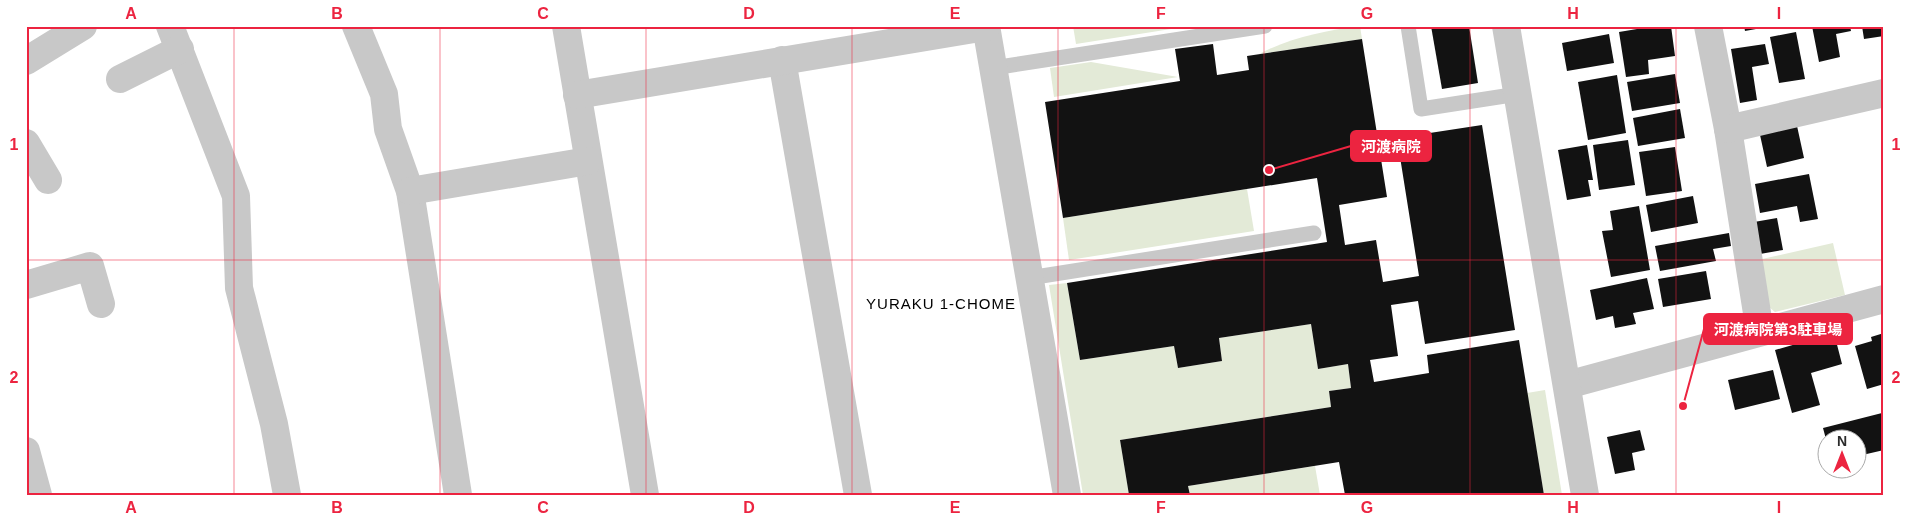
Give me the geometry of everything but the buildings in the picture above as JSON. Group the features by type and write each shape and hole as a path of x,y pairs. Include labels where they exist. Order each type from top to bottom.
{"street":[{"path":"26,61 83,26"},
{"path":"356,26 384,94 388,129 410,191 458,495"},
{"path":"566,26 645,495"},
{"path":"1506,26 1585,495"},
{"path":"1708,26 1728,129 1760,332"},
{"path":"577,95 986,27 1066,495"},
{"path":"120,78 175,38 236,196 240,288 274,424 287,495"},
{"path":"782,60 858,495"},
{"path":"1728,129 1884,93"},
{"path":"26,143 48,180"},
{"path":"410,191 588,161"},
{"path":"26,285 90,266 101,304"},
{"path":"1567,385 1884,300"},
{"path":"26,451 38,495"}],"lane":[{"path":"993,68 1265,26"},
{"path":"1408,26 1421,109 1518,94"},
{"path":"1029,278 1314,233"}],"green space":[{"path":"1073,26 1190,26 1076,44"},
{"path":"1360,26 1362,39 1259,54 1284,43 1308,36"},
{"path":"1091,62 1178,77 1054,97 1050,68"},
{"path":"1247,189 1254,231 1069,260 1063,218"},
{"path":"1833,243 1845,295 1775,312 1769,307 1762,259"},
{"path":"1067,283 1080,360 1174,346 1178,368 1222,361 1219,338 1311,324 1318,369 1348,364 1351,388 1329,391 1331,407 1120,440 1129,495 1083,495 1049,285"},
{"path":"1545,390 1562,495 1544,495 1527,393"},
{"path":"1315,466 1320,495 1190,495 1188,486"}],"place":[{"name":"河渡病院","path":"1269,170"},
{"name":"河渡病院第3駐車場","path":"1683,406"}],"district":[{"name":"YURAKU 1-CHOME","path":"941,304"}]}
